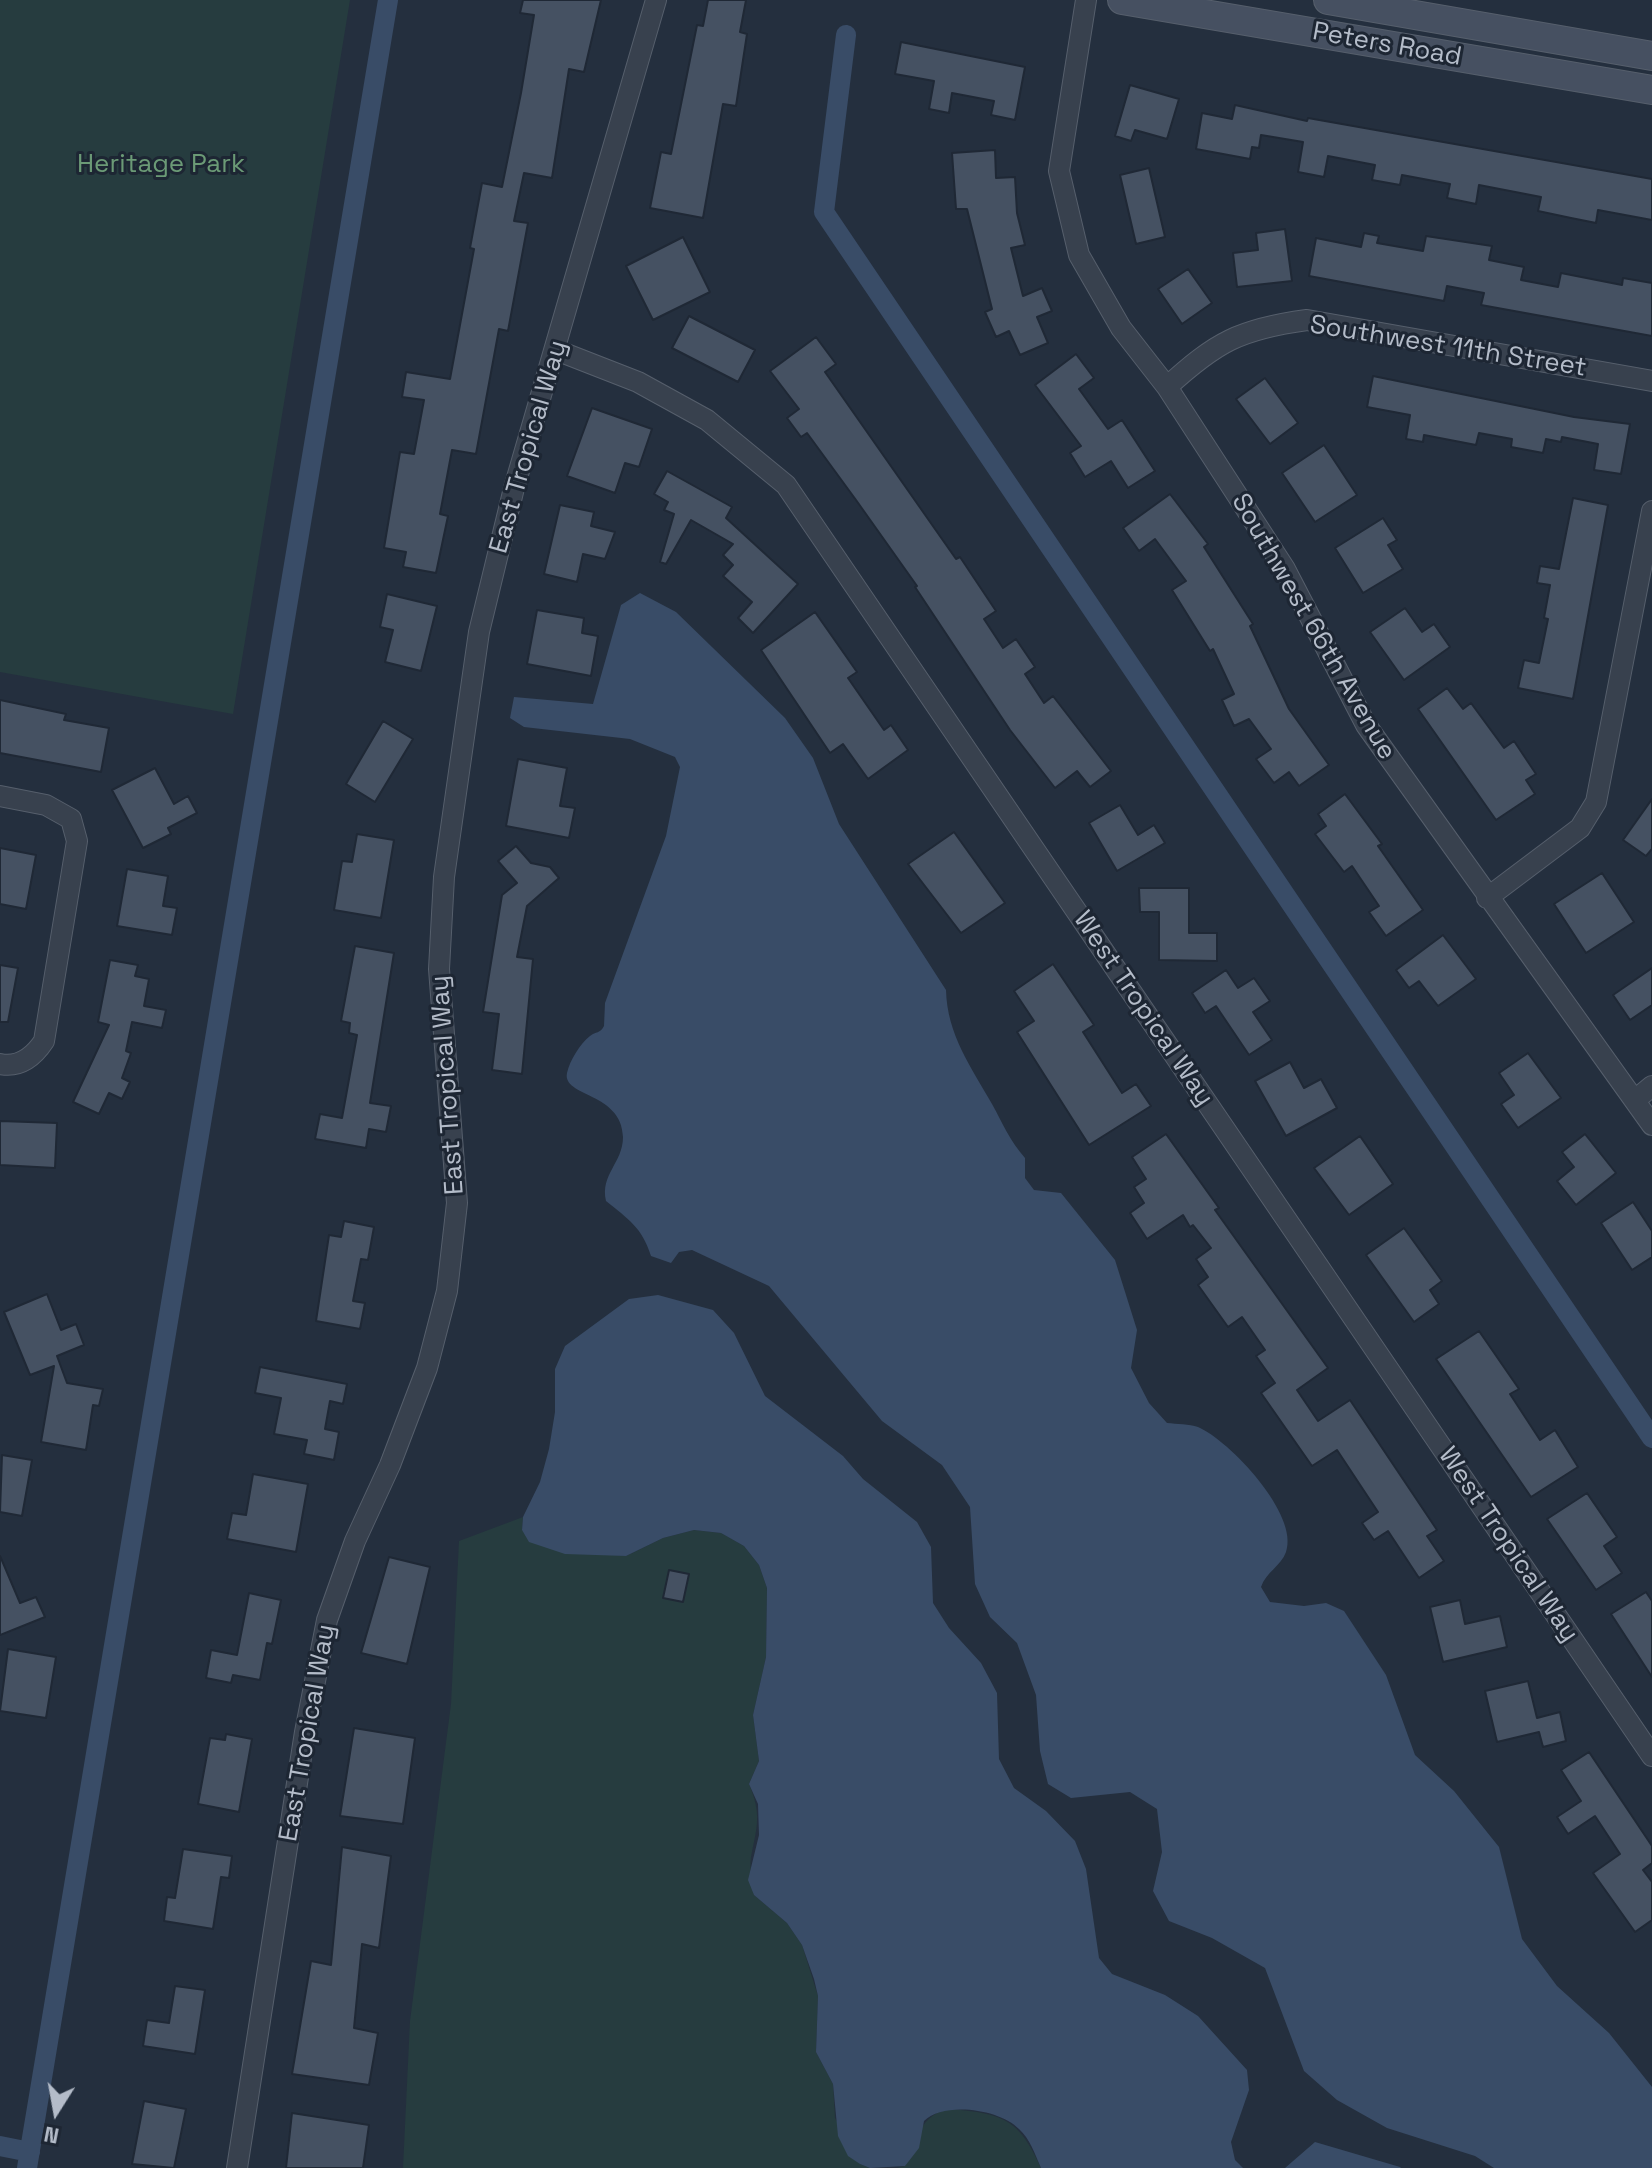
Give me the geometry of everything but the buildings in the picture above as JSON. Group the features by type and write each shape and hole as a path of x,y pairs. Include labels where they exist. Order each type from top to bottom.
{"main road":[{"name":"Peters Road","path":"1122,0 1650,80"},
{"name":"Peters Road","path":"1328,0 1652,56"}],"street":[{"name":"East Tropical Way","path":"237,2168 305,1732 327,1620 355,1541 390,1465 427,1368 447,1291 457,1203 439,969 444,877 479,632 514,488 656,0"},
{"name":"Southwest 66th Avenue","path":"1086,0 1059,171 1079,255 1121,328 1167,387 1285,569 1366,725 1652,1125"},
{"name":"Southwest 11th Street","path":"1167,387 1205,352 1261,326 1307,320 1652,381"},
{"name":"West Tropical Way","path":"556,350 638,382 707,420 786,485 1652,1756"},
{"path":"1487,898 1580,828 1596,802 1652,511"},
{"path":"0,796 46,805 71,819 77,841 44,1041 33,1057 8,1065 0,1064"},
{"path":"1635,1100 1652,1086"}],"green space":[{"name":"Heritage Park","path":"0,0 350,0 233,714 0,672"},
{"path":"523,1517 522,1530 596,1553 626,1556 663,1538 694,1530 721,1533 744,1546 759,1565 767,1588 766,1657 753,1715 759,1761 749,1784 757,1813 751,1862 754,1895 787,1923 802,1945 818,1996 816,2052 833,2084 835,2118 860,2164 870,2168 403,2168 410,2021 451,1704 459,1541"},
{"path":"951,2109 984,2113 1008,2122 1025,2139 1041,2168 897,2168 905,2166 926,2122 932,2116"}],"water":[{"path":"640,593 676,612 785,718 813,758 839,824 946,990 955,1036 1007,1132 1025,1158 1025,1178 1034,1190 1061,1193 1115,1260 1137,1330 1131,1368 1149,1403 1167,1423 1198,1427 1227,1447 1259,1480 1283,1519 1288,1537 1286,1552 1261,1587 1270,1602 1304,1606 1326,1603 1344,1611 1386,1675 1415,1755 1454,1791 1499,1847 1522,1939 1557,1986 1609,2033 1652,2087 1652,2168 1494,2168 1475,2156 1387,2128 1337,2100 1304,2071 1265,1968 1212,1938 1169,1921 1153,1891 1162,1852 1157,1809 1130,1792 1071,1798 1048,1784 1040,1751 1036,1695 1017,1643 990,1617 975,1584 970,1507 942,1465 882,1421 769,1286 692,1250 679,1252 671,1263 651,1256 639,1231 606,1201 606,1183 622,1146 620,1122 604,1103 574,1087 568,1081 567,1073 583,1043 604,1026 605,1003 666,836 680,767 675,757 630,739 524,727 510,718 514,697 593,704 621,605"},
{"path":"658,1295 713,1310 734,1333 765,1396 843,1456 863,1479 917,1522 931,1547 933,1603 949,1628 981,1663 997,1693 999,1759 1014,1788 1046,1811 1075,1841 1086,1869 1099,1958 1112,1974 1165,1995 1198,2016 1247,2070 1249,2090 1231,2142 1235,2160 1243,2168 1041,2168 1026,2137 1010,2122 986,2112 958,2109 933,2115 924,2121 919,2148 905,2166 870,2168 848,2156 838,2136 833,2084 816,2052 818,1996 802,1945 787,1923 754,1895 748,1880 759,1835 758,1804 749,1784 759,1761 753,1715 766,1657 767,1588 759,1565 744,1546 721,1533 694,1530 663,1538 626,1556 565,1554 529,1542 522,1530 523,1517 540,1482 549,1449 555,1412 555,1369 565,1346 629,1299"},
{"path":"1315,2142 1400,2167 1401,2168 1285,2168"}],"waterway":[{"path":"27,2168 388,0"},
{"path":"846,35 824,212 1652,1438"},
{"path":"0,2146 30,2152"}]}
